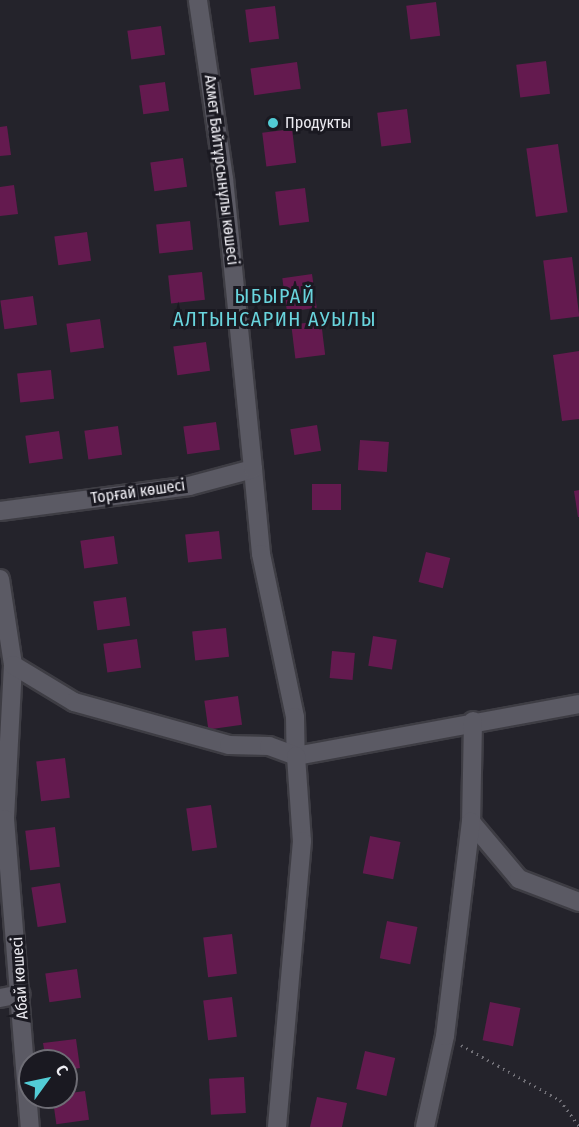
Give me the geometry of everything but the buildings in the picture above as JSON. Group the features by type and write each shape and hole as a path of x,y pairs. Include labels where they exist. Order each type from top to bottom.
{"street":[{"name":"Ахмет Байтұрсынұлы көшесі","path":"198,0 224,179 253,469"},
{"name":"Торғай көшесі","path":"0,511 189,486 253,469"},
{"path":"253,469 261,554 295,717 302,841 277,1127"},
{"name":"Абай көшесі","path":"0,579 13,665 3,820 21,994 30,1127"},
{"path":"13,665 74,702 229,746 269,746 296,756 473,721 579,704"},
{"path":"425,1127 445,1036 471,822 473,721"},
{"path":"471,822 519,879 579,902"},
{"path":"0,998 21,994"}],"path":[{"path":"445,1036 560,1100 579,1126"}],"place":[{"name":"Продукты","path":"273,123"}],"district":[{"name":"ЫБЫРАЙ АЛТЫНСАРИН АУЫЛЫ","path":"275,308"}]}
